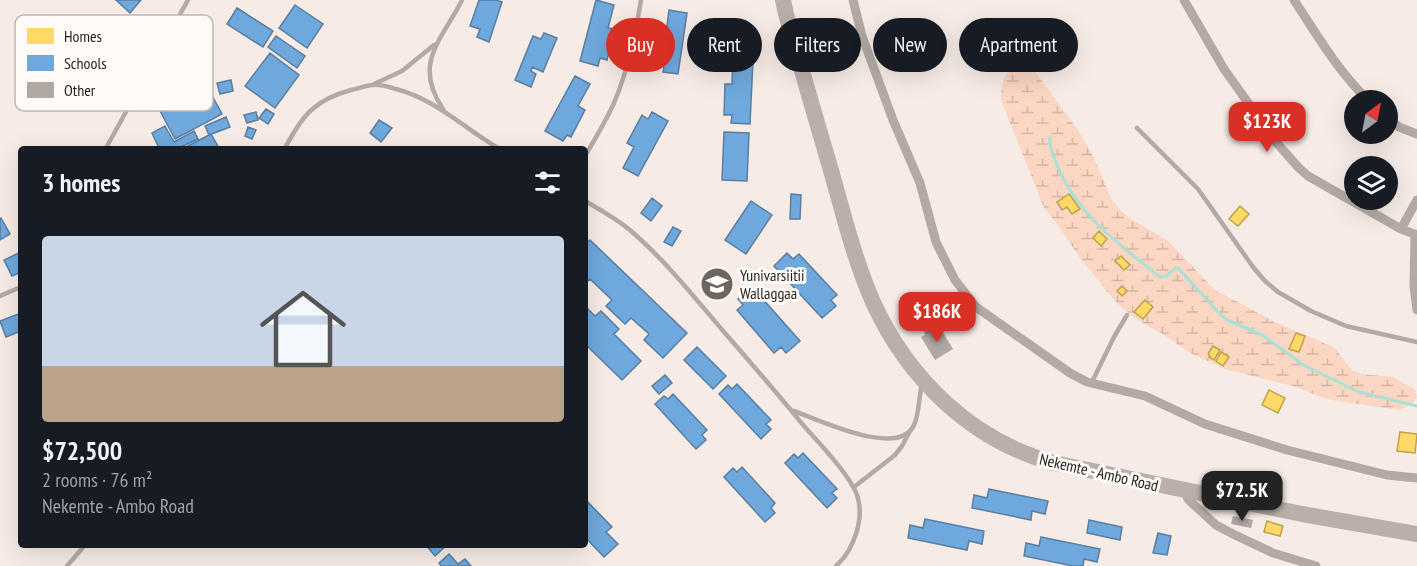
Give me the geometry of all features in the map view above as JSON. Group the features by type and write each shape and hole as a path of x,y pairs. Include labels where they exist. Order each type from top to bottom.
{"highway":[{"name":"Nekemte - Ambo Road","path":"783,0 845,221 873,301 908,361 940,398 973,426 1023,453 1071,467 1332,520 1417,534"}],"street":[{"path":"853,0 866,47 893,120 920,183 933,233 949,270 976,307 1070,373 1091,384 1145,396 1205,424 1287,450 1387,475 1417,478"},
{"path":"1184,0 1224,69 1285,154 1308,176 1401,230 1416,235 1414,278 1417,310"},
{"path":"1294,0 1334,62 1358,90"},
{"path":"1398,126 1417,134"},
{"path":"1401,230 1417,200"},
{"path":"1185,491 1188,499 1223,529 1261,548 1316,566"}],"lane":[{"path":"180,15 188,0"},
{"path":"443,110 433,94 430,79 432,56 436,43 462,0"},
{"path":"588,151 606,119 620,86 631,51 641,0"},
{"path":"286,146 298,124 315,107 337,94 386,80 402,71 436,43"},
{"path":"374,84 408,93 443,110 495,146"},
{"path":"107,146 126,111"},
{"path":"1137,128 1198,189 1253,267 1272,287 1311,311 1346,326 1417,342"},
{"path":"588,203 631,232 671,271 854,487 859,503 859,524 845,556 836,566"},
{"path":"0,296 18,289"},
{"path":"1091,384 1127,315"},
{"path":"854,487 895,455 902,446 914,425 924,380"},
{"path":"791,410 865,436 893,438 903,436 910,431"},
{"path":"67,566 83,548"}],"green space":[{"path":"1008,72 1036,73 1078,130 1093,156 1112,200 1120,210 1168,241 1215,290 1273,321 1335,348 1352,370 1361,374 1393,377 1415,390 1417,397 1412,404 1399,410 1337,401 1293,386 1225,369 1188,352 1122,308 1080,258 1044,208 1001,100 1004,79"}],"building: Homes":[{"path":"1069,194 1080,209 1072,214 1067,207 1062,210 1057,202"},
{"path":"1240,206 1249,214 1238,226 1229,219"},
{"path":"1099,231 1107,239 1101,246 1093,238"},
{"path":"1121,256 1130,265 1124,270 1115,261"},
{"path":"1122,286 1127,291 1122,296 1117,291"},
{"path":"1145,300 1153,307 1143,319 1134,312"},
{"path":"1296,333 1305,336 1299,352 1289,349"},
{"path":"1213,346 1220,350 1214,360 1208,354"},
{"path":"1221,352 1229,357 1223,366 1216,361"},
{"path":"1269,390 1285,398 1278,413 1262,405"},
{"path":"1400,432 1417,434 1415,453 1397,451"},
{"path":"1267,521 1283,526 1280,536 1264,532"}],"building: Schools":[{"path":"116,0 141,0 130,13"},
{"path":"479,0 502,2 489,42 477,37 480,29 470,26"},
{"path":"596,0 614,5 611,18 606,18 606,60 600,58 598,66 580,61"},
{"path":"295,5 323,24 307,48 279,28"},
{"path":"237,8 273,31 263,47 227,24"},
{"path":"669,10 687,13 678,74 663,72 675,72 675,18 668,18"},
{"path":"544,33 557,38 543,72 532,67 531,71 536,74 531,87 515,80 533,36 541,39"},
{"path":"276,36 305,56 297,68 268,47"},
{"path":"270,53 299,75 275,108 245,86"},
{"path":"732,72 752,72 750,124 731,123 732,115 724,115 725,84 732,84"},
{"path":"575,76 590,84 578,106 585,110 571,137 567,135 563,141 545,131"},
{"path":"231,80 233,91 220,94 217,83"},
{"path":"213,97 222,114 175,139 160,111 213,111"},
{"path":"266,109 274,114 268,124 259,118"},
{"path":"256,112 258,120 247,123 244,115"},
{"path":"652,112 668,121 638,176 623,168 634,147 627,143 642,115 648,119"},
{"path":"226,117 230,127 209,135 205,126"},
{"path":"379,120 392,128 381,142 370,133"},
{"path":"165,126 174,142 194,131 198,139 183,146 158,146 152,133"},
{"path":"248,127 256,130 252,139 245,136"},
{"path":"724,132 749,133 747,181 722,180"},
{"path":"211,134 218,146 188,146"},
{"path":"791,194 801,195 800,219 790,219"},
{"path":"652,198 662,206 651,221 641,213"},
{"path":"751,201 772,215 746,254 725,240"},
{"path":"0,219 10,234 0,240"},
{"path":"673,227 681,231 672,246 664,242"},
{"path":"590,240 687,333 663,358 644,340 649,334 631,318 625,324 606,306 612,300 590,279 588,281 588,242"},
{"path":"18,253 18,273 12,276 4,260"},
{"path":"787,253 793,259 799,254 837,295 831,300 836,306 822,318 774,266"},
{"path":"752,287 800,341 786,353 781,347 774,353 737,310 743,305 738,299"},
{"path":"588,309 595,316 601,311 619,329 614,334 641,361 622,380 588,347"},
{"path":"18,314 18,332 6,337 0,321"},
{"path":"697,347 726,376 713,389 684,360"},
{"path":"665,375 672,383 659,394 652,386"},
{"path":"737,384 771,420 766,424 771,429 761,439 719,394 728,385 732,389"},
{"path":"673,394 707,430 702,435 706,440 696,449 655,404 664,396 668,399"},
{"path":"803,453 837,489 832,493 837,498 827,508 785,463 794,454 798,458"},
{"path":"742,467 775,503 771,508 775,513 765,522 724,477 733,468 737,472"},
{"path":"989,489 1048,501 1045,514 1032,511 1031,520 972,508 974,495 987,498"},
{"path":"588,502 612,527 606,532 618,544 604,557 588,540"},
{"path":"925,519 984,531 982,544 969,541 967,550 908,538 910,525 923,528"},
{"path":"1089,520 1122,527 1120,540 1087,533"},
{"path":"1158,533 1171,536 1167,555 1153,553"},
{"path":"1041,537 1100,549 1097,562 1084,559 1083,566 1073,566 1024,556 1026,543 1039,546"},
{"path":"428,548 444,548 435,556"},
{"path":"449,554 458,564 465,559 471,566 441,566 439,563"}],"building: Other":[{"path":"939,326 953,349 935,360 921,337 930,328 931,330"},
{"path":"1233,516 1253,520 1251,528 1231,524"}],"waterway":[{"path":"1050,138 1057,165 1076,199 1101,228 1160,277 1167,276 1175,268 1179,269 1227,320 1262,335 1305,366 1359,392 1417,406"}],"place":[{"name":"Yunivarsiitii Wallaggaa","path":"717,284"}]}
